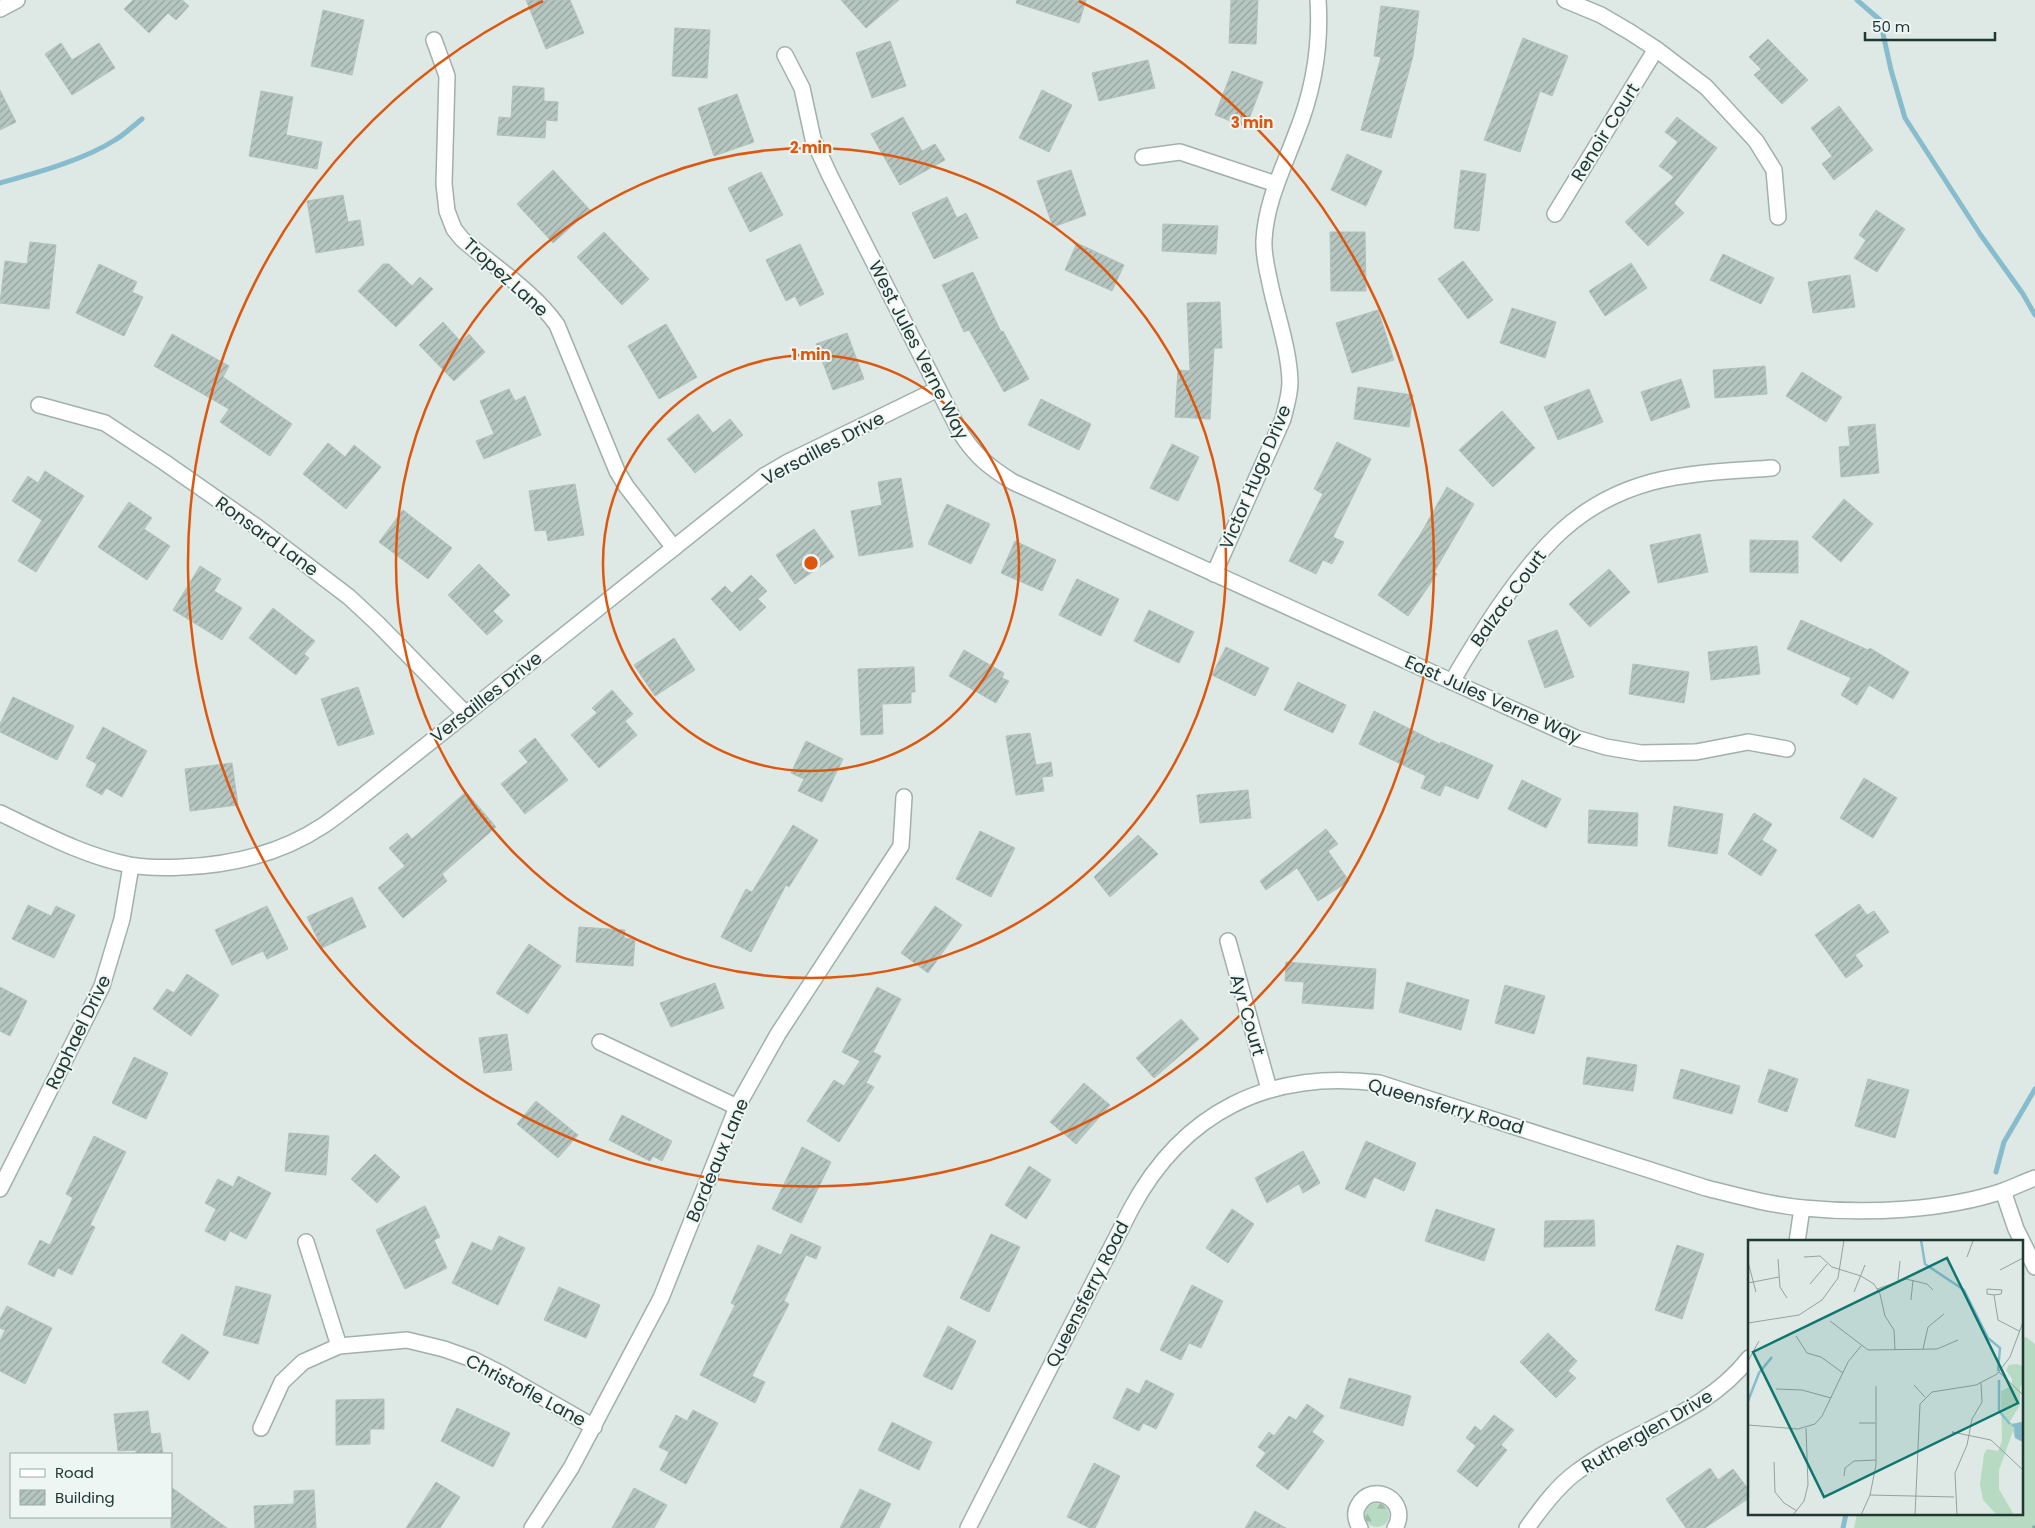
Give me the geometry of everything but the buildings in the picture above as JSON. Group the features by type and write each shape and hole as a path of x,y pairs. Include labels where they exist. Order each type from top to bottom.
{"street":[{"path":"0,9 17,0"},
{"name":"Victor Hugo Drive","path":"1214,574 1283,419 1288,401 1290,383 1288,359 1264,258 1264,239 1276,184 1297,133 1313,77 1319,37 1318,0"},
{"path":"1565,0 1601,15 1656,49 1706,87 1756,141 1774,170 1778,217"},
{"name":"Tropez Lane","path":"434,40 447,76 444,184 447,211 454,229 462,240 534,298 548,312 557,325 617,470 626,486 674,548"},
{"name":"Renoir Court","path":"1555,214 1656,49"},
{"name":"West Jules Verne Way","path":"785,54 802,88 813,139 826,169 970,449 983,462 1013,482 1214,574"},
{"path":"1143,157 1180,152 1276,184"},
{"name":"Versailles Drive","path":"0,812 60,842 96,856 131,866 207,866 247,859 277,849 323,826 764,476 788,462 938,389"},
{"name":"Ronsard Lane","path":"38,404 105,423 257,527 349,598 378,624 465,714"},
{"name":"Balzac Court","path":"1452,682 1469,652 1524,569 1544,546 1585,511 1625,490 1674,477 1772,468"},
{"name":"East Jules Verne Way","path":"1214,574 1576,738 1606,747 1641,753 1670,754 1696,752 1748,742 1787,749"},
{"name":"Bordeaux Lane","path":"532,1528 571,1468 594,1427 661,1298 737,1107 778,1034 901,846 904,798"},
{"name":"Raphael Drive","path":"0,1189 102,986 122,920 131,866"},
{"name":"Ayr Court","path":"1228,941 1269,1089"},
{"path":"600,1042 737,1107"},
{"name":"Queensferry Road","path":"968,1528 1130,1209 1152,1173 1173,1149 1199,1126 1218,1113 1269,1089 1327,1080 1354,1080 1379,1083 1706,1188 1754,1200 1802,1208 1901,1209 1950,1203 2003,1191 2035,1178"},
{"path":"2003,1191 2022,1240"},
{"path":"1797,1240 1802,1208"},
{"path":"2022,1240 2035,1267"},
{"path":"306,1242 339,1346"},
{"name":"Christofle Lane","path":"261,1428 282,1382 303,1362 339,1346 407,1340 444,1349 472,1359 594,1427"},
{"name":"Rutherglen Drive","path":"1527,1528 1560,1488 1576,1472 1594,1460 1702,1402 1738,1372 1748,1359"},
{"path":"1360,1528 1356,1516 1360,1503 1371,1494 1378,1494 1385,1495 1396,1503 1399,1517 1395,1528"}],"green space":[{"path":"2026,1337 2035,1344 2035,1528 1854,1528 1857,1516 2022,1516 2022,1338"},
{"path":"1377,1503 1386,1506 1389,1515 1386,1524 1377,1527 1368,1524 1365,1515 1368,1506"}],"waterway":[{"path":"1857,0 1880,20 1891,70 1905,118 1980,234 2023,294 2035,315"},
{"path":"0,183 89,154 119,138 142,119"},
{"path":"1996,1172 2004,1142 2035,1089"},
{"path":"1843,1528 1846,1516"}]}
